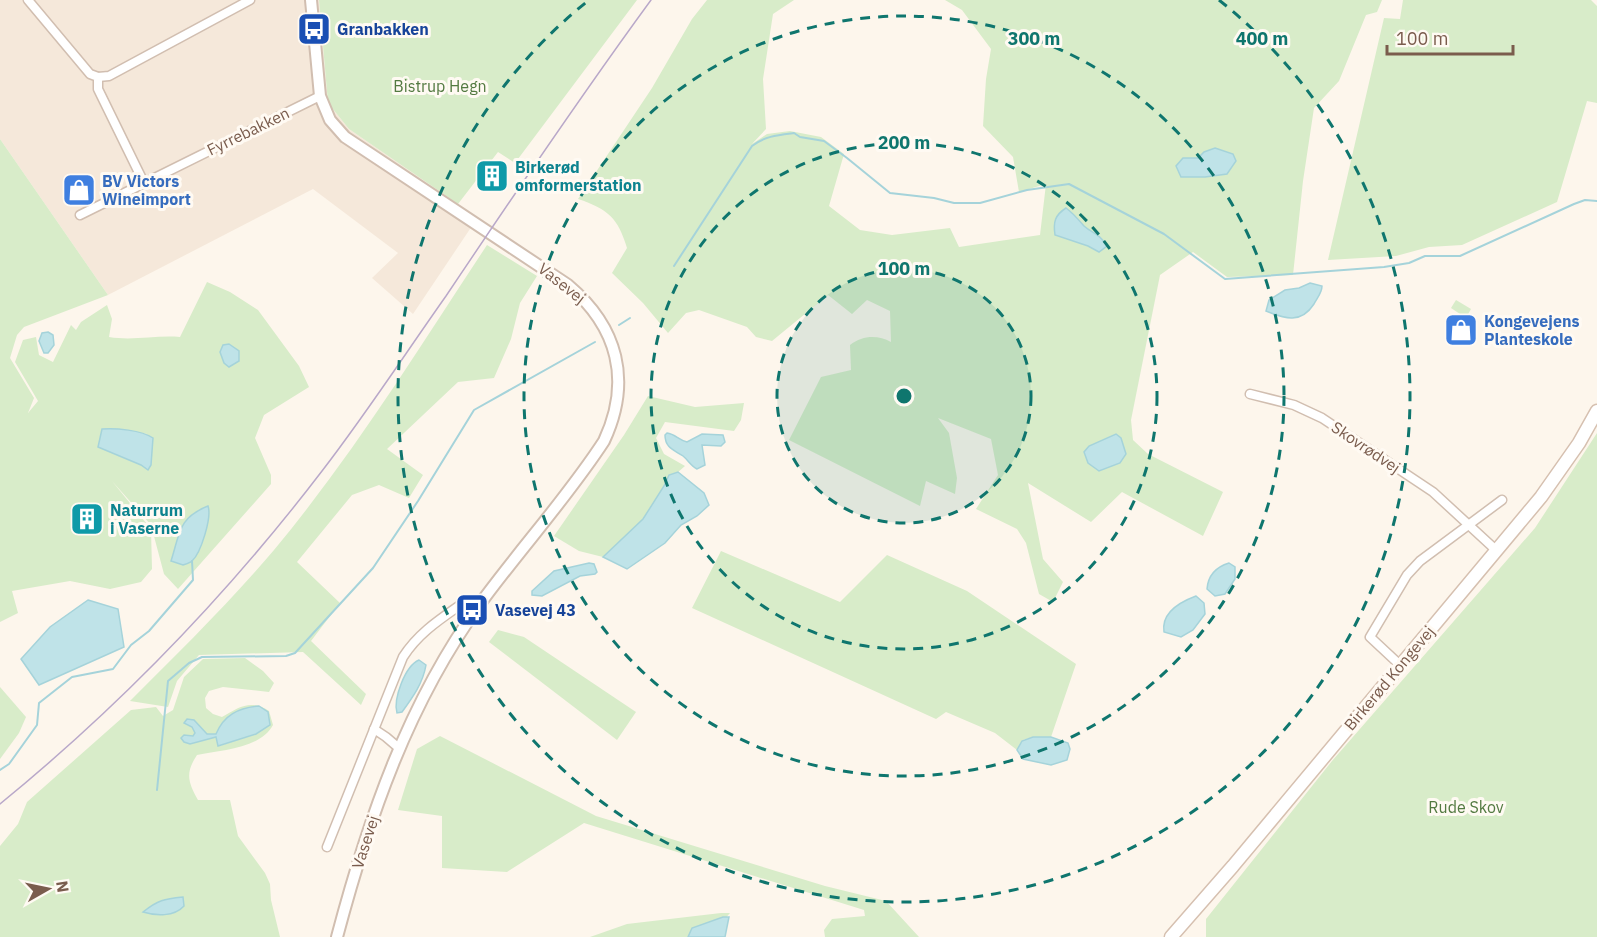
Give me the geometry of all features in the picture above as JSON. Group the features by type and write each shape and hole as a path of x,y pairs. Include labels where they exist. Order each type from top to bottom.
{"main road":[{"name":"Birkerød Kongevej","path":"1171,937 1219,883 1497,551 1541,496 1579,442 1597,411"}],"street":[{"path":"28,0 90,74 98,78 109,76 250,0"},
{"name":"Vasevej","path":"311,0 320,96 330,120 345,137 582,296 607,331 618,372 616,408 604,441 479,606 420,705 368,828 337,937"},
{"path":"98,78 98,89 144,183"},
{"name":"Fyrrebakken","path":"80,215 320,96"},
{"name":"Skovrødvej","path":"1250,394 1294,405 1322,418 1433,492 1497,551"},
{"path":"1400,665 1370,637 1407,575 1420,561 1502,500"},
{"name":"Vasevej","path":"327,847 392,681 413,641 466,601"},
{"path":"374,729 400,749"}],"shaded area":[{"path":"0,0 319,0 328,103 349,129 458,204 453,214 472,226 413,314 372,278 398,253 313,189 108,295 0,139"}],"green space":[{"name":"Bistrup Hegn","path":"319,0 637,0 515,163 498,152 458,204 349,129 328,103"},
{"path":"707,0 794,0 773,14 763,79 766,129 752,144 767,134 790,131 821,137 844,154 829,206 860,230 892,235 950,228 959,247 1040,235 1046,184 1019,192 1013,157 983,126 986,79 991,49 962,10 945,0 1382,0 1377,12 1366,15 1339,81 1314,108 1303,181 1293,275 1227,277 1193,252 1160,275 1131,420 1133,440 1148,454 1223,492 1203,536 1122,492 1091,522 1028,483 1043,559 1063,582 1053,602 1039,594 1026,543 1017,529 976,509 998,475 991,439 938,418 949,433 957,478 955,494 926,481 920,506 789,440 821,377 851,370 850,345 860,339 870,337 891,342 890,311 867,300 852,314 828,295 772,341 756,337 747,327 699,310 686,313 668,333 643,303 612,273 627,248 620,229 604,211 578,199 652,88 692,19"},
{"path":"1403,0 1591,0 1597,6 1597,103 1587,101 1557,202 1462,245 1429,247 1396,256 1328,260 1384,18 1400,19"},
{"path":"0,139 108,295 24,327 17,335 10,358 34,398 28,413 38,401 15,362 23,340 36,337 39,355 53,362 71,325 76,330 81,322 107,305 112,319 109,337 180,337 207,282 230,292 258,310 299,366 309,387 264,415 255,438 271,475 271,484 178,589 164,574 151,525 112,481 151,529 152,569 141,582 110,589 70,581 12,591 18,613 0,622","holes":["107,429 147,434 151,465 148,470 98,447"]},
{"path":"487,245 537,276 520,303 511,339 494,378 458,382 387,449 423,475 409,498 379,485 352,495 297,562 340,603 311,641 366,694 361,705 303,652 199,655 177,681 168,707 130,701 204,627 274,550 303,514 385,400"},
{"path":"1456,300 1471,309 1466,318 1451,308"},
{"path":"648,396 695,407 744,403 741,420 734,431 665,422 656,438 664,454 685,466 669,475 643,519 603,557 579,551 554,536 624,435"},
{"name":"Rude Skov","path":"1597,433 1597,937 1206,937 1206,919 1332,761 1535,528"},
{"path":"721,551 840,602 887,555 967,591 1076,664 1051,737 1033,737 1023,740 1017,750 995,733 946,712 936,719 692,608"},
{"path":"498,630 524,637 636,712 617,740 489,642"},
{"path":"245,658 263,671 274,683 269,692 223,687 209,691 205,698 206,708 213,714 222,717 245,706 256,705 269,711 273,725 267,733 250,744 197,755 189,772 189,778 198,800 230,800 238,836 265,873 270,884 271,900 280,937 0,937 0,846 18,824 27,802 131,710 156,707 163,716 173,710 184,677 203,659","holes":["194,720 207,734 256,734 219,746 216,737 198,742 193,736 196,731 192,727"]},
{"path":"0,687 26,717 19,733 0,759"},
{"path":"440,736 596,816 825,886 886,901 919,937 825,937 824,930 832,919 865,916 864,910 584,823 507,872 442,868 442,816 398,810 417,749"},
{"path":"730,913 723,921 700,937 590,937 627,924"}],"water":[{"path":"1215,148 1233,154 1236,161 1227,174 1181,177 1176,166 1183,158 1198,158 1204,152"},
{"path":"1066,208 1107,246 1099,252 1055,235 1056,219 1059,213"},
{"path":"1310,283 1322,286 1322,289 1314,304 1304,315 1286,318 1266,311 1269,300 1285,290 1299,288"},
{"path":"48,332 53,335 54,345 48,353 44,353 39,341 42,333"},
{"path":"229,344 239,351 239,361 229,367 224,363 220,352 223,345"},
{"path":"102,429 128,430 153,438 151,465 148,470 98,447"},
{"path":"667,433 687,442 702,434 723,435 725,442 721,446 702,445 705,465 697,469 668,446 665,439"},
{"path":"1116,434 1121,438 1126,454 1120,463 1099,471 1088,463 1084,452 1089,446"},
{"path":"678,472 704,493 709,505 697,516 681,525 665,543 627,569 603,557 643,519 669,475"},
{"path":"208,506 207,526 195,557 191,562 183,565 171,561 185,521"},
{"path":"589,563 594,564 597,572 595,574 580,576 542,596 532,595 532,591 554,571"},
{"path":"1229,563 1235,567 1235,579 1225,594 1215,596 1207,589 1209,580 1220,567"},
{"path":"1196,596 1204,603 1205,614 1193,630 1181,637 1164,632 1165,619 1173,609"},
{"path":"88,600 118,609 124,647 39,685 21,659 50,627"},
{"path":"419,660 426,665 423,678 402,712 397,713 396,707 401,684 409,669"},
{"path":"259,706 268,712 270,725 256,734 218,746 216,737 190,744 181,738 184,735 193,736 195,733 192,727 184,723 187,719 194,720 207,734 216,734 228,717 238,711"},
{"path":"1033,737 1051,737 1068,743 1070,749 1067,760 1051,765 1023,759 1017,750 1022,741"},
{"path":"183,897 184,906 170,914 159,915 143,912 162,901"},
{"path":"729,917 725,937 688,937 692,928"}],"waterway":[{"path":"674,266 752,146 767,138 794,133 800,137 824,141 890,193 934,198 954,203 980,203 1027,190 1069,184 1164,234 1225,279 1384,267 1409,263 1425,256 1460,256 1574,204 1585,200 1597,201"},
{"path":"619,325 630,318"},
{"path":"157,790 168,681 189,663 202,657 286,656 295,653 373,568 418,501 474,410 595,342"},
{"path":"0,770 9,764 37,725 39,703 72,677 113,669 131,645 149,631 193,580 192,561"}],"tram line":[{"path":"0,804 88,728 171,647 286,517 370,406 651,0"}],"place":[{"name":"Granbakken","path":"314,29"},
{"name":"Birkerød omformerstation","path":"492,176"},
{"name":"BV Victors Wineimport","path":"79,190"},
{"name":"Kongevejens Planteskole","path":"1461,330"},
{"name":"Naturrum i Vaserne","path":"87,519"},
{"name":"Vasevej 43","path":"472,610"}]}
